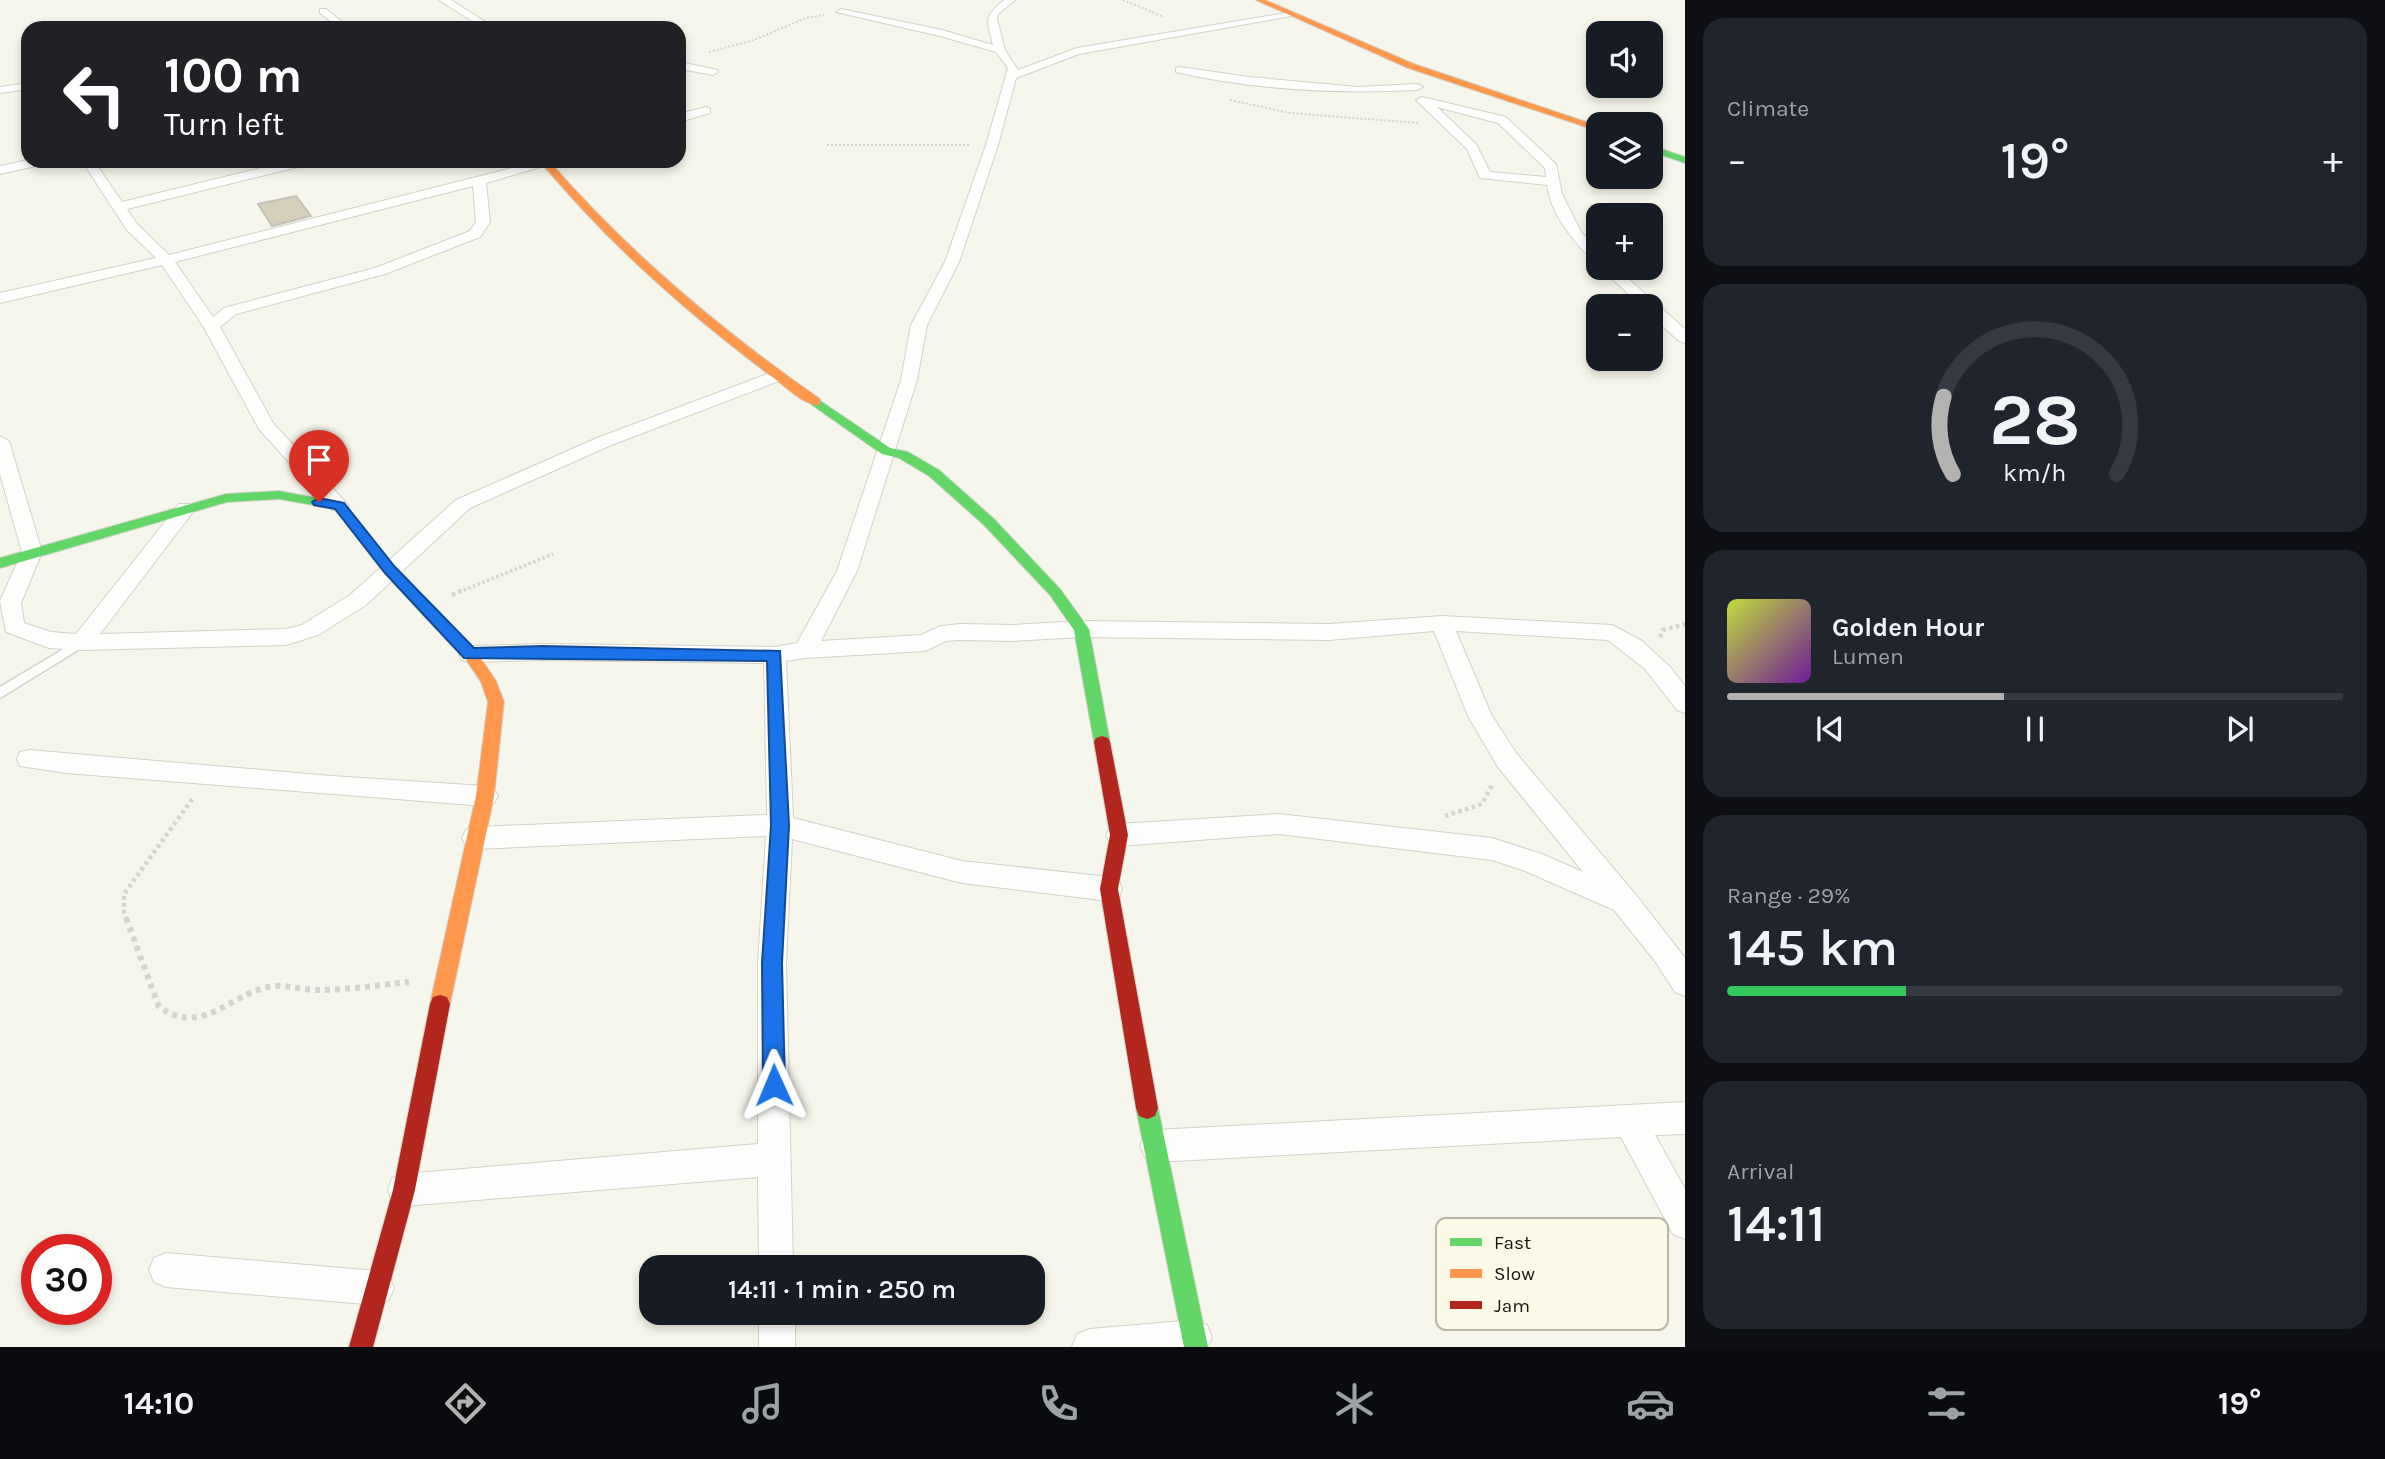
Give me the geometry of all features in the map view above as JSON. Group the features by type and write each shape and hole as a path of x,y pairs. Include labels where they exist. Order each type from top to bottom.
{"street":[{"path":"444,0 478,21"},
{"path":"1000,50 992,19 994,13 1010,0"},
{"path":"1259,0 1411,66 1586,125"},
{"path":"323,11 336,21"},
{"path":"804,650 847,570 909,380 919,325 952,262 992,145 1012,76 1011,61 1000,50 942,33 841,12"},
{"path":"1012,76 1077,51 1292,15"},
{"path":"1411,66 1423,100 1472,147 1486,176 1554,182"},
{"path":"686,68 713,72"},
{"path":"1180,70 1231,78 1358,90 1417,87"},
{"path":"0,90 21,87"},
{"path":"1423,100 1500,118 1551,167 1555,194 1575,234 1586,245"},
{"path":"686,116 706,111"},
{"path":"1663,152 1685,160"},
{"path":"0,170 21,165"},
{"path":"93,168 132,227 166,260 211,326 265,425 339,506 390,570 470,654 488,681 496,702 485,796 445,979 404,1190 361,1347"},
{"path":"118,206 268,168"},
{"path":"0,298 166,260 528,168"},
{"path":"555,168 572,197 627,254 694,314 886,451 903,455 934,473 989,522 1055,592 1081,629 1119,835 1109,889 1132,1032 1195,1342 1090,1347"},
{"path":"211,326 230,311 380,271 475,234 483,222 479,181"},
{"path":"1621,280 1685,338"},
{"path":"0,441 32,552 10,603 14,627 50,640 82,642 286,636 310,630 358,600 463,504 603,442 778,375"},
{"path":"0,562 226,498 279,495 339,506"},
{"path":"82,642 186,508"},
{"path":"1443,624 1480,716 1507,760 1626,903 1685,983"},
{"path":"470,654 543,652 775,655 804,650 925,643 941,634 960,632 1013,633 1081,629 1329,632 1443,624 1612,633 1649,658 1666,676 1685,704"},
{"path":"775,655 780,825 772,963 776,1255"},
{"path":"29,759 86,767 123,767 312,786 485,796"},
{"path":"1119,835 1279,824 1391,835 1492,849 1533,862 1626,903"},
{"path":"475,838 780,825 962,872 1109,889"},
{"path":"1157,1146 1685,1118"},
{"path":"1629,1120 1685,1222"},
{"path":"404,1190 775,1159"},
{"path":"166,1270 377,1288"},
{"path":"776,1325 777,1347"}],"lane":[{"path":"0,694 82,642"}],"path":[{"path":"686,65 705,53 754,40 806,18 841,12"},
{"path":"1231,78 1223,95 1225,97 1265,109 1451,126"},
{"path":"827,145 992,145"},
{"path":"426,607 553,554"},
{"path":"1391,835 1482,806 1489,799 1496,772 1507,760"},
{"path":"210,775 124,894 124,913 142,955 159,1007 171,1015 198,1019 248,993 275,986 317,990 445,979"}],"building":[{"path":"296,196 311,216 272,226 258,204"}],"traffic: fast":[{"path":"1663,152 1685,160"},
{"path":"816,402 886,451 903,455 934,473 989,522 1055,592 1081,629 1102,742"},
{"path":"0,563 226,498 279,495 339,506 390,570 432,615"},
{"path":"1147,1108 1196,1347"}],"traffic: slow":[{"path":"1259,0 1411,66 1586,125"},
{"path":"550,168 608,232 673,293 742,349 816,402"},
{"path":"432,615 470,654 488,681 496,702 485,796 440,1004"}],"traffic: jam":[{"path":"1102,742 1119,835 1109,889 1147,1108"},
{"path":"361,1347 404,1190 440,1004"}],"route":[{"path":"319,502 339,506 390,570 470,654 543,652 775,655 780,825 772,963 774,1085"}]}
